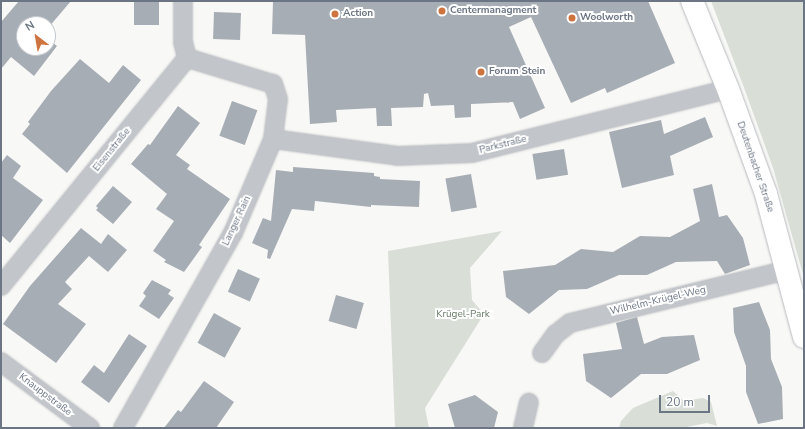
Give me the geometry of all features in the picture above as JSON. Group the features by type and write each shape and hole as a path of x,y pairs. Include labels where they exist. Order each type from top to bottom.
{"street":[{"path":"183,1 183,42 186,58"},
{"name":"Deutenbacher Straße","path":"692,1 728,90 766,194 804,337"},
{"name":"Langer Rain","path":"122,428 233,233 273,139 278,99 274,84 186,58"},
{"name":"Eisenstraße","path":"1,286 186,58"},
{"name":"Parkstraße","path":"273,139 398,156 472,152 728,90"},
{"name":"Wilhelm-Krügel-Weg","path":"542,353 556,334 570,323 787,270"},
{"name":"Knauppstraße","path":"1,362 90,428"},
{"path":"523,428 529,403"}],"green space":[{"path":"711,1 804,1 804,278 773,168"},
{"name":"Krügel-Park","path":"502,231 470,268 472,300 484,314 425,408 429,428 395,428 388,251"},
{"path":"673,391 684,401 703,398 711,402 717,426 707,423 681,428 619,428 621,421 633,408"}],"building":[{"path":"19,1 71,1 56,19 56,16 16,16 16,56 49,56 34,76 11,57 1,69 1,22"},
{"path":"134,1 159,1 159,25 134,25"},
{"name":"Forum Stein","path":"273,1 648,1 675,63 607,93 605,88 571,103 531,17 509,27 545,108 520,119 513,102 471,104 471,117 455,118 454,105 431,106 428,93 424,94 423,107 391,108 392,126 377,126 376,108 336,110 337,122 310,124 305,35 272,34"},
{"path":"214,12 241,13 240,40 213,39"},
{"path":"80,59 109,83 123,65 141,80 67,173 22,134 30,124 28,122 51,91"},
{"path":"232,101 257,110 245,145 219,136"},
{"path":"178,106 200,123 176,155 190,165 187,169 230,199 199,245 202,247 184,272 164,262 166,260 153,251 174,221 156,209 167,194 131,164 148,144 150,145"},
{"path":"705,117 713,137 670,156 674,175 622,188 609,132 661,120 664,134"},
{"path":"564,149 568,175 536,180 532,154"},
{"path":"7,155 21,166 13,178 43,200 10,243 1,235 1,163"},
{"path":"293,167 374,173 374,176 380,177 380,179 420,181 419,207 371,205 371,207 315,201 314,211 292,209 270,259 267,258 268,250 252,243 263,218 271,221 276,170 293,172"},
{"path":"471,174 477,207 451,212 445,179"},
{"path":"712,184 719,217 727,215 743,238 750,265 725,274 717,261 676,262 647,275 619,275 587,289 559,290 529,314 506,297 503,271 555,265 581,249 613,252 640,236 670,237 700,221 693,189"},
{"path":"113,186 132,202 113,224 96,210 98,208 96,206"},
{"path":"81,228 101,244 108,234 127,250 108,272 89,256 65,282 72,289 58,304 86,324 56,363 3,324 30,286"},
{"path":"238,269 260,279 250,302 228,292"},
{"path":"152,280 171,290 168,294 174,298 159,319 139,306 146,296 143,293"},
{"path":"336,295 364,303 356,329 329,321"},
{"path":"759,302 770,330 771,359 782,387 783,419 758,424 746,392 746,366 734,332 733,308"},
{"path":"214,313 241,328 225,358 198,343"},
{"path":"637,317 644,344 662,337 694,335 700,360 667,374 641,374 611,398 586,381 583,354 622,349 616,323"},
{"path":"129,334 147,346 109,403 81,382 94,365 104,373"},
{"path":"204,381 234,402 216,428 164,428 178,410 181,412"},
{"path":"475,395 498,412 494,428 455,428 448,404"}],"place":[{"name":"Centermanagment","path":"442,11"},
{"name":"Action","path":"335,14"},
{"name":"Woolworth","path":"572,18"},
{"name":"Forum Stein","path":"481,72"}]}
